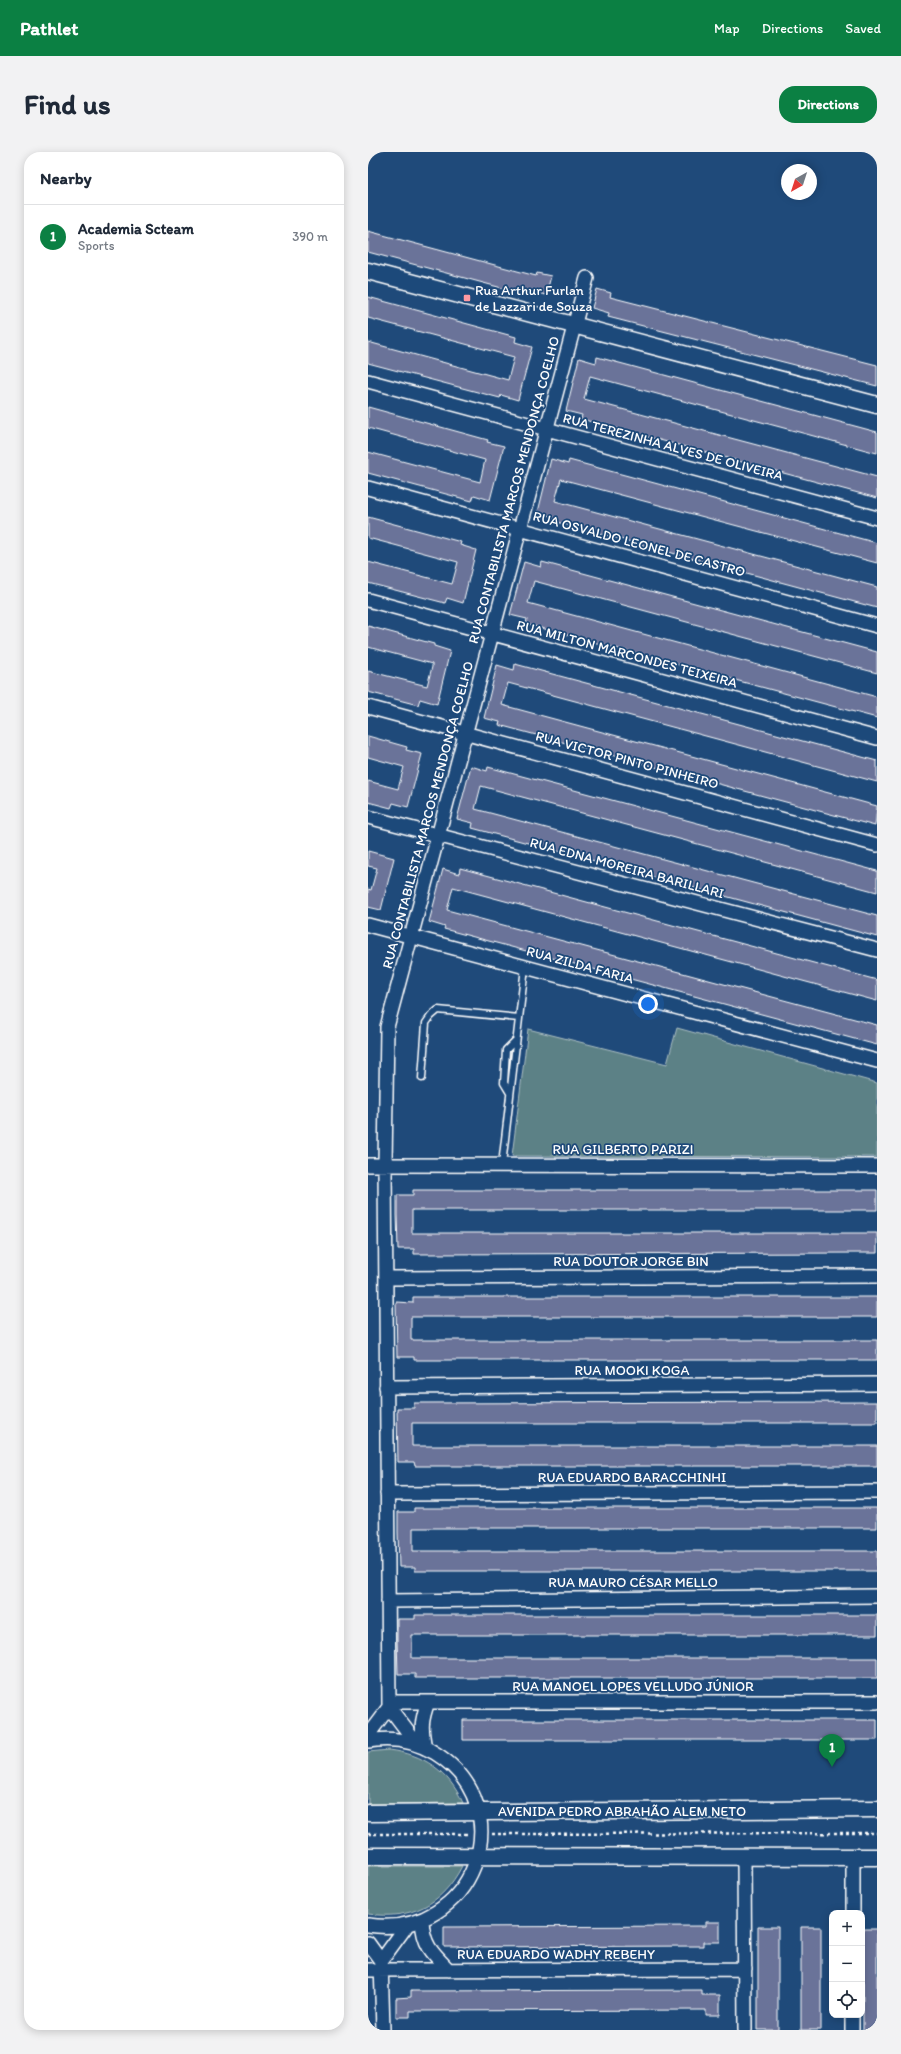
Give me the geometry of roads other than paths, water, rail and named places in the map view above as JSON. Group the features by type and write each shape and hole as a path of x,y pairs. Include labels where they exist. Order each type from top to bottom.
{"street":[{"path":"368,271 877,405"},
{"name":"RUA CONTABILISTA MARCOS MENDONÇA COELHO","path":"389,1704 385,1165 387,1027 587,278"},
{"name":"RUA TEREZINHA ALVES DE OLIVEIRA","path":"368,381 877,518"},
{"name":"RUA OSVALDO LEONEL DE CASTRO","path":"368,488 521,528 877,626"},
{"name":"RUA MILTON MARCONDES TEIXEIRA","path":"368,600 877,738"},
{"name":"RUA VICTOR PINTO PINHEIRO","path":"368,708 466,733 877,845"},
{"name":"RUA EDNA MOREIRA BARILLARI","path":"368,817 877,950"},
{"name":"RUA ZILDA FARIA","path":"368,925 877,1061"},
{"name":"RUA GILBERTO PARIZI","path":"368,1165 877,1166"},
{"name":"RUA DOUTOR JORGE BIN","path":"386,1278 877,1276"},
{"name":"RUA MOOKI KOGA","path":"386,1387 877,1384"},
{"name":"RUA EDUARDO BARACCHINHI","path":"387,1494 877,1492"},
{"name":"RUA MAURO CÉSAR MELLO","path":"388,1601 877,1596"},
{"path":"421,1746 422,1717 428,1702"},
{"name":"RUA MANOEL LOPES VELLUDO JÚNIOR","path":"389,1704 428,1702 877,1702"},
{"path":"368,1734 389,1704 421,1746"},
{"path":"368,1741 390,1739 421,1746 442,1757 462,1777 469,1789 478,1812 480,1834 477,1856 466,1883 458,1895 435,1914 422,1920 394,1927 368,1925"},
{"name":"AVENIDA PEDRO ABRAHÃO ALEM NETO","path":"368,1813 877,1809"},
{"path":"368,1856 877,1857"},
{"path":"744,1856 745,2030"},
{"path":"853,1857 853,1910"},
{"path":"422,1920 423,1935 430,1951 449,1970"},
{"path":"382,1965 408,1924"},
{"path":"368,1943 382,1965 383,2030"},
{"name":"RUA EDUARDO WADHY REBEHY","path":"368,1970 382,1965 449,1970 745,1969"},
{"path":"852,2018 852,2030"}],"lane":[{"path":"502,1165 525,967"},
{"path":"422,1078 426,1023 438,1010 519,1018"}],"place":[{"name":"Rua Arthur Furlan de Lazzari de Souza","path":"467,298"},
{"name":"Academia Scteam","path":"832,1767"}]}
